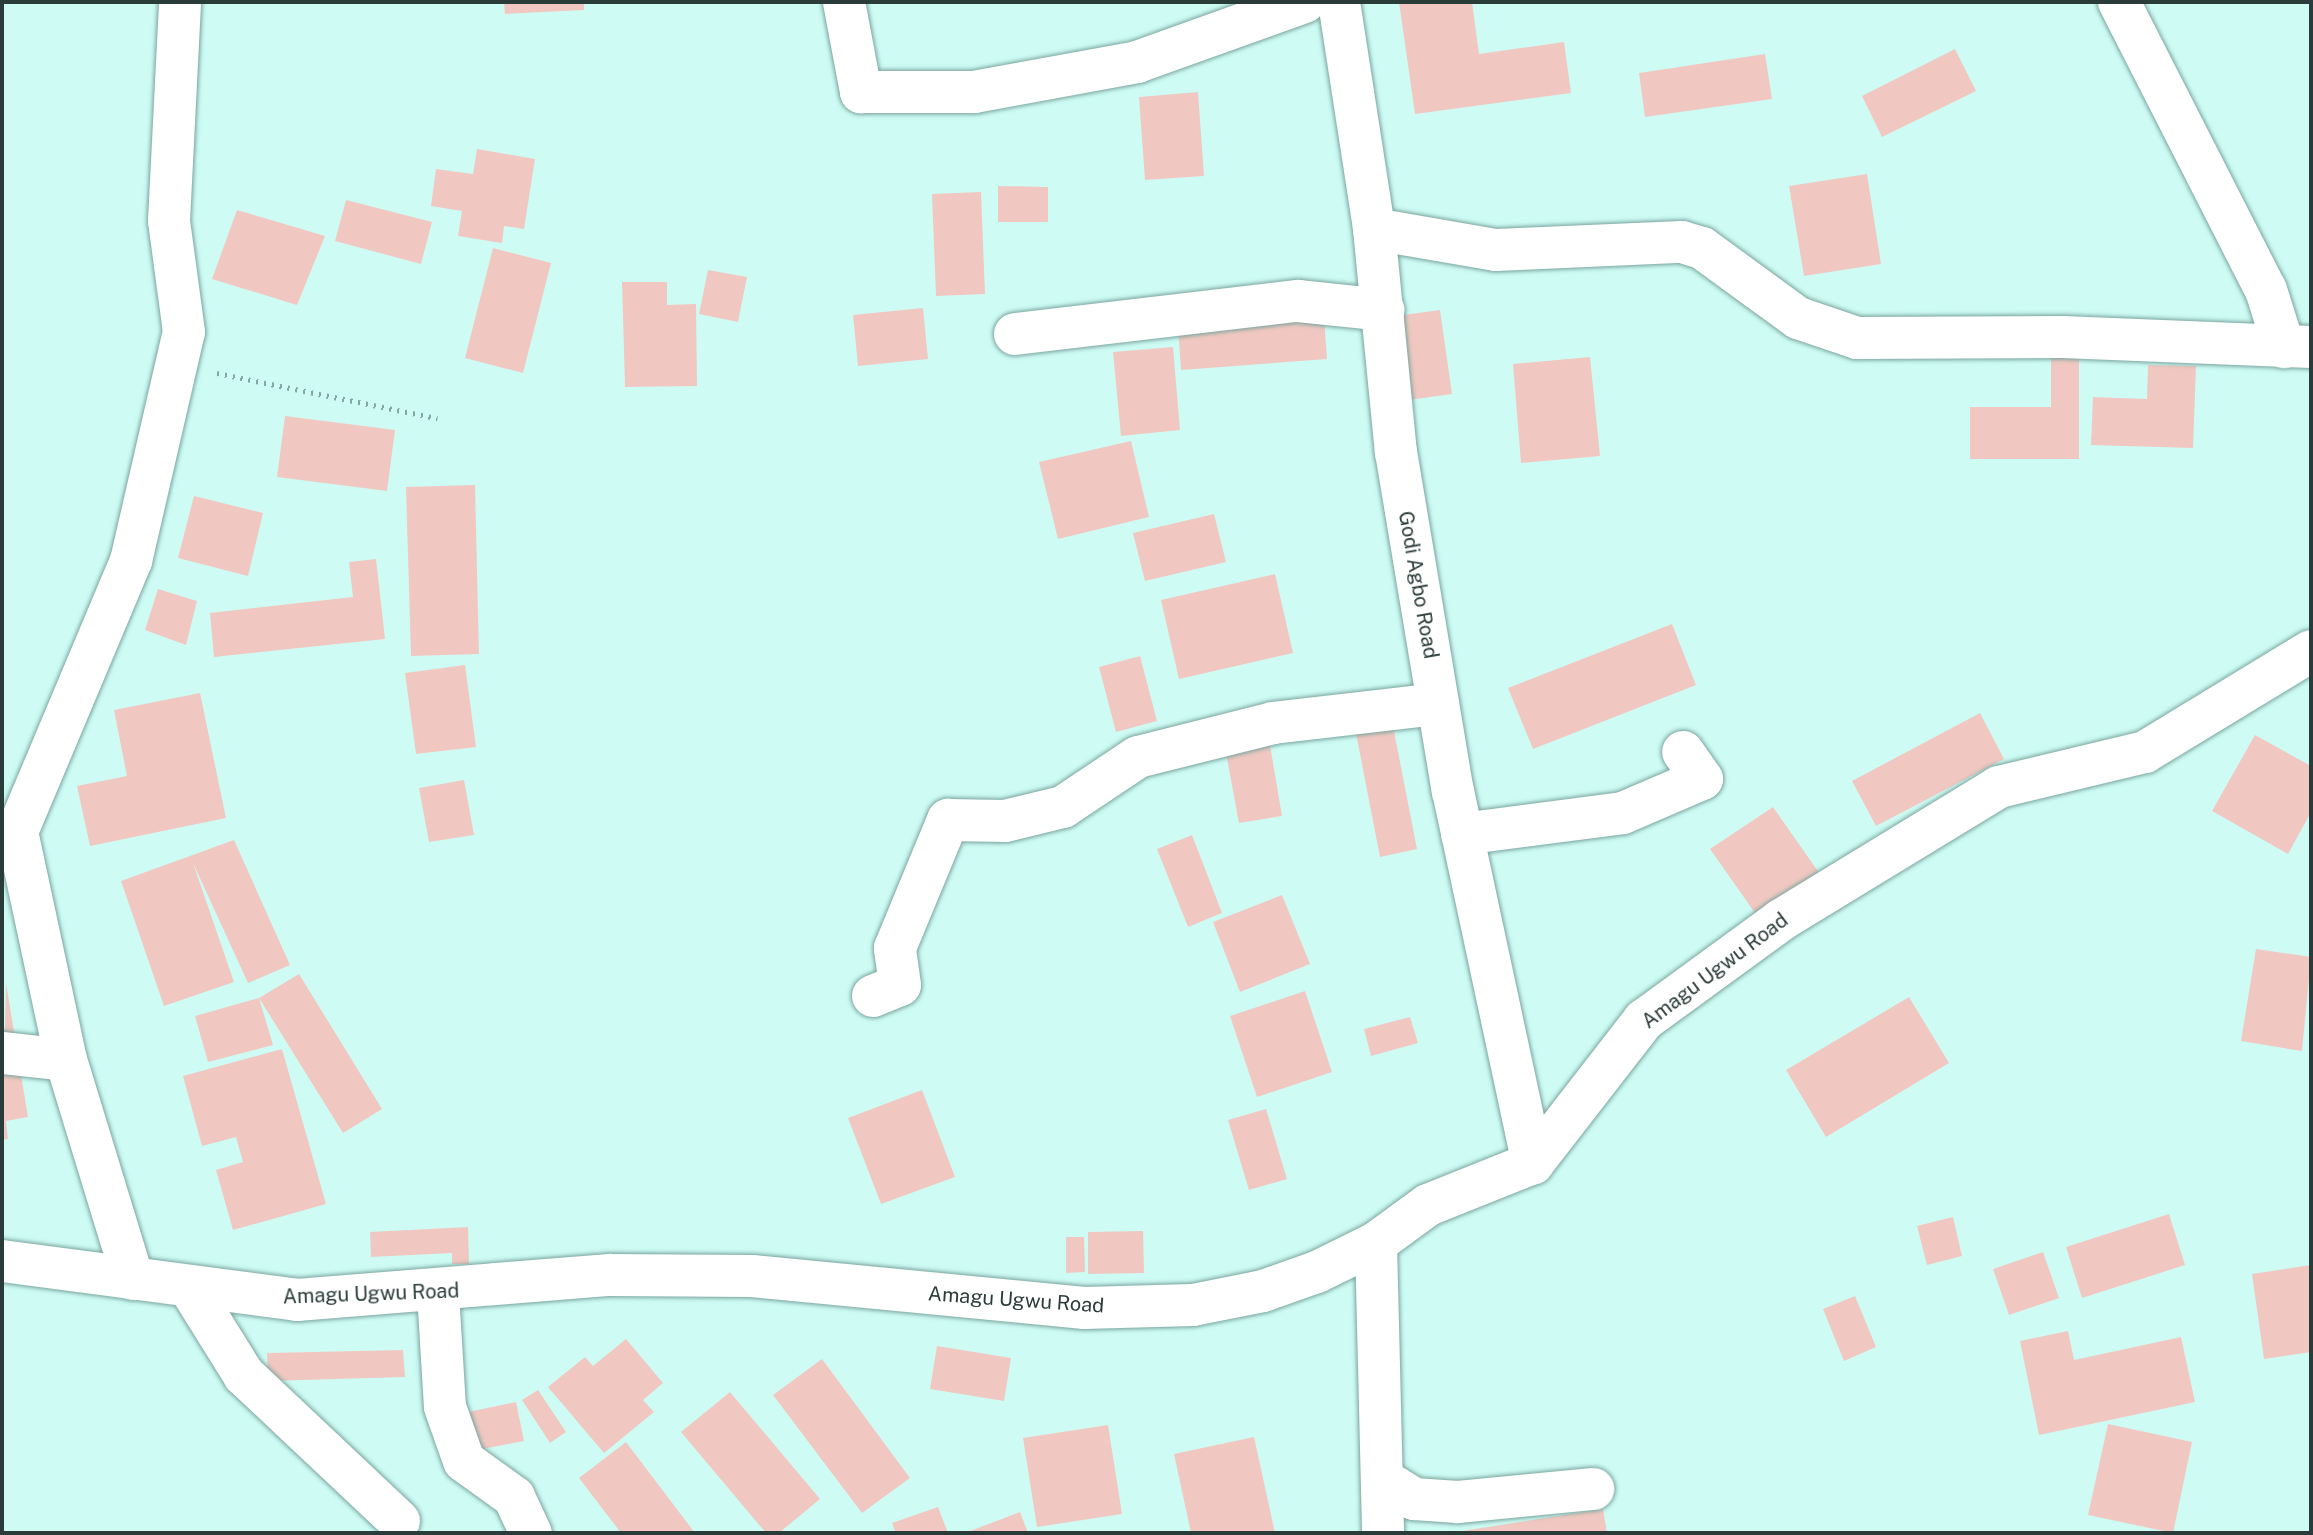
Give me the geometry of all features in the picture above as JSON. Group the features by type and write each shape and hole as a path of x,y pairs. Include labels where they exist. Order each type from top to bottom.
{"street":[{"path":"133,1279 66,1060 17,832 131,561 184,332 169,221 180,2"},
{"path":"844,2 861,92 974,92 1137,62 1305,2"},
{"name":"Godi Agbo Road","path":"1339,2 1374,229 1396,452 1438,704 1462,834 1533,1163"},
{"path":"2119,2 2297,347"},
{"path":"1374,229 1496,250 1682,242 1702,248 1798,318 1857,338 2063,337 2297,347"},
{"path":"1015,334 1298,301 1384,310"},
{"name":"Amagu Ugwu Road","path":"2,1261 191,1290 297,1300 438,1293 610,1275 752,1276 1084,1308 1193,1305 1290,1282 1376,1243 1428,1205 1533,1163 1644,1020 1781,920 1999,787 2145,752 2311,651"},
{"path":"873,996 900,985 895,948 948,820 1005,821 1063,807 1138,757 1273,723 1438,704"},
{"path":"1462,834 1623,813 1702,779 1683,752"},
{"path":"2,1053 66,1060"},
{"path":"1376,1243 1383,1533"},
{"path":"191,1290 244,1375 399,1521"},
{"path":"438,1293 445,1407 464,1461 514,1497 531,1533"},
{"path":"1382,1479 1414,1499 1458,1502 1593,1489"}],"path":[{"path":"177,365 437,418"}],"building":[{"path":"504,2 584,2 584,10 505,14"},
{"path":"1399,2 1472,2 1479,54 1564,42 1571,93 1415,114"},
{"path":"1955,49 1976,91 1882,137 1862,96"},
{"path":"1765,54 1772,99 1645,117 1639,73"},
{"path":"1198,92 1204,176 1145,180 1139,97"},
{"path":"477,149 535,159 524,229 504,226 502,243 458,236 462,211 431,206 436,169 473,174"},
{"path":"1867,174 1881,264 1804,276 1789,186"},
{"path":"998,186 1048,187 1048,222 998,222"},
{"path":"981,192 985,294 936,296 932,194"},
{"path":"346,200 432,222 421,264 335,241"},
{"path":"237,210 325,236 297,305 212,279"},
{"path":"493,248 551,263 523,373 465,358"},
{"path":"708,270 747,277 738,322 699,314"},
{"path":"622,282 667,282 667,305 696,304 697,386 625,387"},
{"path":"923,308 928,359 858,366 853,315"},
{"path":"1440,310 1452,394 1408,400 1396,316"},
{"path":"1324,317 1327,359 1181,370 1178,327"},
{"path":"1173,347 1180,430 1121,436 1113,352"},
{"path":"2051,353 2079,353 2079,459 1970,459 1970,407 2051,407"},
{"path":"1590,357 1600,456 1521,463 1513,364"},
{"path":"2148,365 2196,366 2193,448 2091,445 2093,397 2147,399"},
{"path":"285,416 395,430 387,491 277,477"},
{"path":"1131,441 1149,517 1058,539 1039,462"},
{"path":"475,485 479,654 411,656 406,487"},
{"path":"194,496 263,513 248,576 178,558"},
{"path":"1214,514 1226,562 1145,581 1133,533"},
{"path":"376,559 385,639 214,657 210,613 353,597 349,562"},
{"path":"1275,574 1293,653 1179,679 1161,600"},
{"path":"158,589 197,601 186,645 145,630"},
{"path":"1672,624 1696,685 1533,749 1508,688"},
{"path":"1140,656 1157,721 1116,732 1099,667"},
{"path":"465,665 476,747 416,754 405,673"},
{"path":"200,693 226,818 90,846 77,786 127,776 114,710"},
{"path":"1980,713 2004,759 1876,826 1852,781"},
{"path":"1391,716 1417,849 1380,857 1354,723"},
{"path":"2255,735 2311,766 2311,812 2288,854 2212,811"},
{"path":"1270,745 1282,816 1239,823 1226,753"},
{"path":"464,780 474,835 429,842 419,788"},
{"path":"1773,807 1822,877 1760,920 1710,849"},
{"path":"1192,835 1222,913 1188,927 1157,849"},
{"path":"234,840 290,965 248,983 193,863 234,982 164,1006 121,881"},
{"path":"1282,895 1310,964 1240,992 1213,922"},
{"path":"2256,949 2311,957 2302,1051 2241,1041"},
{"path":"299,974 382,1109 343,1133 259,998"},
{"path":"6,983 28,1117 6,1121 8,1139 2,1140"},
{"path":"1305,991 1332,1072 1257,1097 1230,1016"},
{"path":"1909,997 1949,1063 1826,1137 1786,1070"},
{"path":"259,998 273,1045 208,1062 195,1016"},
{"path":"1410,1017 1418,1043 1371,1056 1364,1029"},
{"path":"282,1049 326,1204 233,1230 216,1170 243,1162 236,1137 202,1146 183,1076"},
{"path":"922,1090 955,1177 881,1204 848,1118"},
{"path":"1266,1109 1287,1179 1249,1190 1228,1120"},
{"path":"2169,1214 2185,1265 2082,1298 2066,1247"},
{"path":"1953,1217 1962,1256 1927,1265 1917,1226"},
{"path":"468,1227 469,1264 452,1264 452,1253 371,1257 370,1232"},
{"path":"1143,1231 1144,1273 1088,1274 1088,1232"},
{"path":"1066,1237 1084,1237 1085,1272 1066,1273"},
{"path":"2043,1252 2059,1298 2009,1315 1993,1269"},
{"path":"2311,1265 2311,1352 2264,1359 2252,1274"},
{"path":"1855,1296 1876,1347 1844,1361 1823,1309"},
{"path":"2068,1331 2074,1360 2181,1337 2195,1402 2039,1435 2020,1341"},
{"path":"626,1339 663,1383 643,1400 654,1412 604,1453 548,1387 585,1357 593,1366"},
{"path":"937,1346 1011,1358 1004,1401 930,1389"},
{"path":"403,1350 405,1377 268,1381 267,1353"},
{"path":"822,1359 910,1478 862,1513 773,1395"},
{"path":"538,1390 566,1432 550,1443 522,1400"},
{"path":"730,1392 820,1499 779,1533 766,1533 681,1432"},
{"path":"516,1402 524,1441 471,1451 463,1413"},
{"path":"2108,1424 2192,1442 2173,1533 2088,1515"},
{"path":"1108,1425 1122,1514 1037,1527 1023,1438"},
{"path":"1254,1437 1275,1533 1191,1533 1174,1454"},
{"path":"626,1442 695,1533 621,1533 579,1478"},
{"path":"938,1507 948,1533 896,1533 892,1523"},
{"path":"1603,1509 1607,1533 1462,1533 1462,1531"},
{"path":"1020,1512 1028,1533 965,1533"}]}
